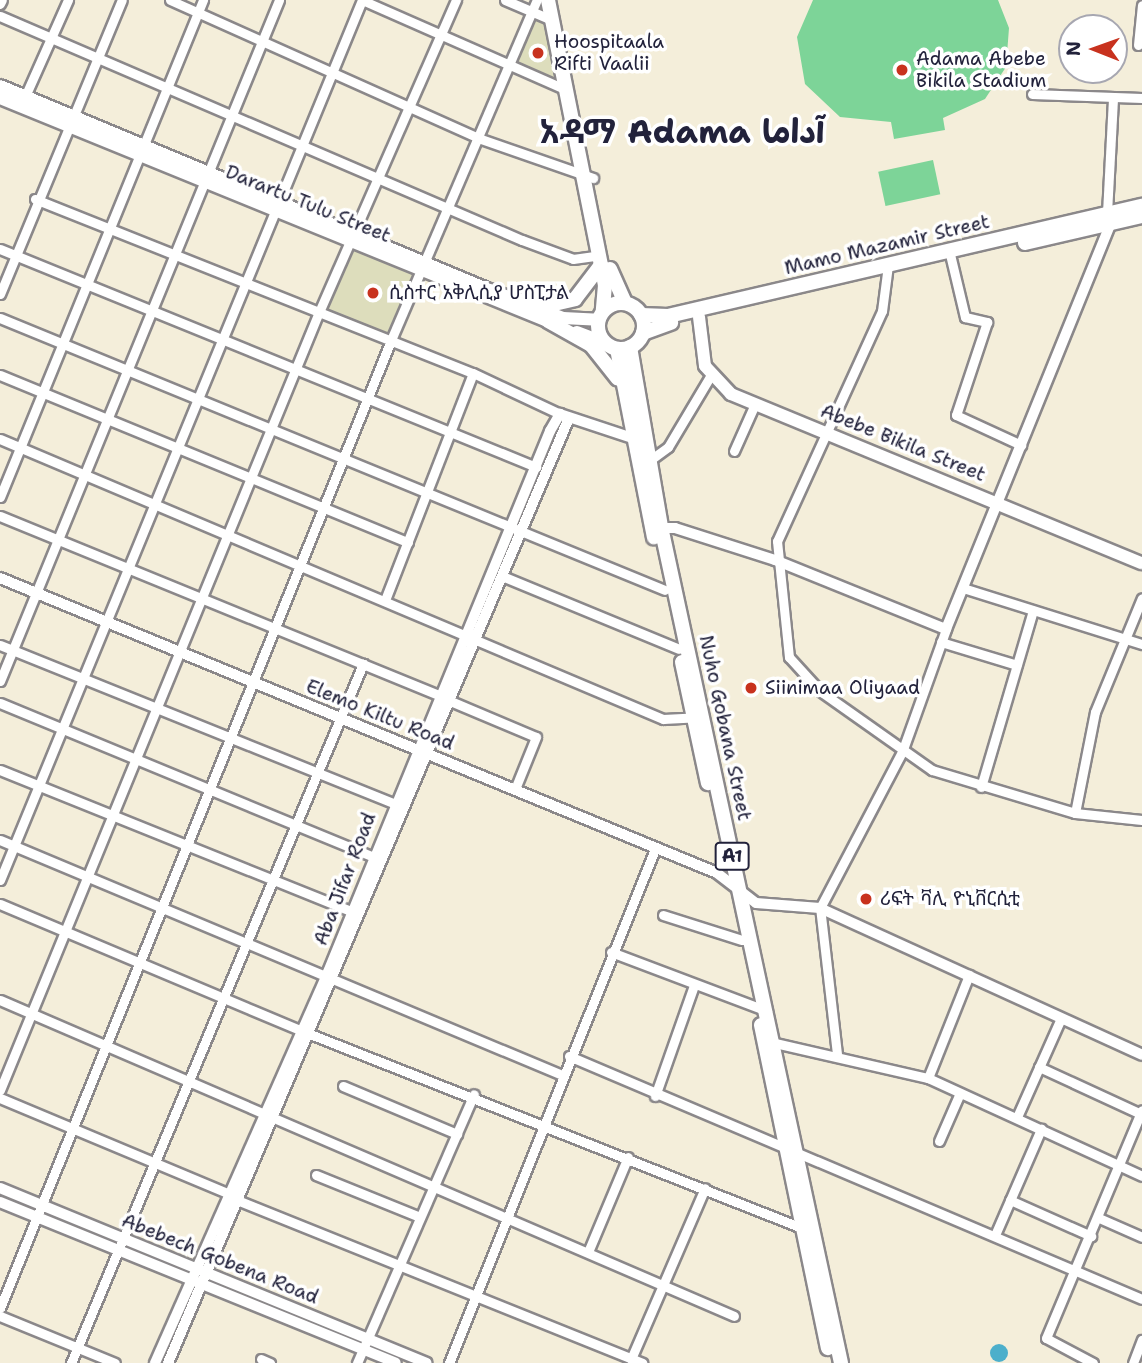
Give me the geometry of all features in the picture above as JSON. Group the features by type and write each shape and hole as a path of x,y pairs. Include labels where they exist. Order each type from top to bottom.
{"main road":[{"path":"548,0 567,90 589,178 612,278 625,303 641,315 643,333 624,348 603,342 601,259 589,178 556,0"},
{"name":"Darartu Tulu Street","path":"0,86 23,101 70,121 603,342"},
{"name":"Darartu Tulu Street","path":"0,97 23,101"},
{"name":"Mamo Mazamir Street","path":"643,333 668,320 889,270 1142,206"},
{"name":"Mamo Mazamir Street","path":"1111,216 1142,216"},
{"path":"537,308 575,299 601,259"},
{"name":"Darartu Tulu Street","path":"424,267 563,318 601,315"},
{"path":"548,321 591,345 626,381 640,349 668,320 635,302 612,278"},
{"path":"601,315 625,303"},
{"path":"707,312 711,375"},
{"name":"Mamo Mazamir Street","path":"641,315 668,320"},
{"name":"Nuho Gobana Street","path":"624,348 632,438 643,464"},
{"name":"Abebe Bikila Street","path":"711,375 731,394 1142,563"},
{"name":"Nuho Gobana Street","path":"626,381 791,1148 841,1363"},
{"name":"Nuho Gobana Street","path":"656,528 665,590 698,717"},
{"name":"Nuho Gobana Street","path":"736,892 742,940 775,1043 802,1228 832,1363"}],"street":[{"path":"23,101 68,0"},
{"path":"0,294 35,200 122,0"},
{"path":"170,0 412,104 478,138 589,178"},
{"path":"0,497 86,284 105,227 203,0"},
{"path":"0,681 39,593 153,311 173,254 279,0"},
{"path":"0,880 131,569 223,340 243,282 362,0 567,90"},
{"path":"0,1090 206,600 298,370 318,312 354,238 456,0"},
{"path":"505,0 552,20"},
{"path":"0,1308 278,629 370,400 391,340 537,0"},
{"path":"1138,45 1142,6"},
{"path":"0,16 573,259 601,259"},
{"path":"1032,94 1142,98"},
{"path":"837,1054 820,908 902,752 946,629 1111,216 1113,97"},
{"path":"35,200 473,373 564,416 632,438"},
{"path":"0,248 536,467"},
{"path":"951,255 965,317 987,323 956,415 1021,445"},
{"path":"889,270 882,311 781,531 775,560 789,657 810,683 902,752 981,787 1075,813 1142,820"},
{"path":"0,318 665,590"},
{"path":"385,600 452,433 473,373"},
{"path":"0,375 408,542"},
{"path":"643,464 680,430 711,375"},
{"path":"734,451 755,404"},
{"name":"Aba Jifar Road","path":"470,636 502,576 536,467 564,416"},
{"name":"Aba Jifar Road","path":"155,1363 227,1193 331,974 420,750 564,416"},
{"path":"0,439 663,719 698,717"},
{"path":"0,516 536,737 515,789"},
{"path":"656,528 775,560 946,629"},
{"path":"502,576 679,649"},
{"name":"Elemo Kiltu Road","path":"0,578 717,873 736,892"},
{"path":"963,589 1142,644"},
{"path":"1075,813 1095,712 1123,637 1142,598"},
{"path":"981,787 1034,610"},
{"path":"941,642 1017,665"},
{"path":"0,645 394,803"},
{"path":"71,1363 363,664"},
{"path":"0,703 372,856"},
{"name":"Aba Jifar Road","path":"331,974 372,856 420,750"},
{"path":"0,770 351,911"},
{"path":"0,840 331,974 562,1075"},
{"path":"449,1363 569,1056 654,849"},
{"path":"736,892 763,904 820,908 1142,1055"},
{"path":"0,904 305,1032 474,1094 802,1228"},
{"path":"663,915 742,940"},
{"path":"611,952 762,1009"},
{"path":"928,1078 970,975"},
{"path":"655,1096 694,985"},
{"path":"0,1000 268,1111 734,1316"},
{"path":"1017,1117 1061,1018"},
{"path":"775,1043 837,1054 928,1078 1142,1176"},
{"path":"569,1056 655,1096 791,1148 1142,1299"},
{"path":"1039,1067 1141,1112 1099,1218 1046,1338 1093,1363"},
{"path":"343,1086 457,1134"},
{"path":"939,1141 960,1093"},
{"path":"357,1363 474,1094"},
{"path":"0,1098 227,1193"},
{"name":"Aba Jifar Road","path":"168,1363 237,1200 268,1111"},
{"path":"995,1235 1041,1129"},
{"path":"588,1252 628,1157"},
{"path":"316,1175 420,1217"},
{"name":"Abebech Gobena Road","path":"0,1188 125,1239 204,1278 365,1344 427,1363"},
{"path":"631,1359 705,1188"},
{"path":"237,1200 642,1363"},
{"path":"1010,1200 1091,1236"},
{"name":"Abebech Gobena Road","path":"0,1202 120,1250 193,1273"},
{"path":"1099,1218 1142,1237"},
{"path":"0,1316 115,1363"},
{"path":"1133,1363 1140,1351 1142,1339"},
{"name":"Abebech Gobena Road","path":"365,1344 396,1363"}],"shaded area":[{"name":"Hoospitaala Rifti Vaalii","path":"537,17 550,24 563,86 516,63"},
{"name":"ሲስተር አቅሊሲያ ሆስፒታል","path":"353,247 417,274 390,339 326,311"}],"green space":[{"name":"Adama Abebe Bikila Stadium","path":"813,0 998,0 1009,28 1006,67 985,99 943,118 945,130 894,139 891,122 840,117 805,84 797,37"},
{"path":"933,160 940,194 886,206 878,172"}],"water":[{"path":"999,1344 1005,1347 1008,1353 1005,1359 999,1362 993,1359 990,1353 993,1347"}],"place":[{"name":"Hoospitaala Rifti Vaalii","path":"538,53"},
{"name":"Adama Abebe Bikila Stadium","path":"902,70"},
{"name":"ሲስተር አቅሊሲያ ሆስፒታል","path":"373,293"},
{"name":"Siinimaa Oliyaad","path":"751,688"},
{"name":"ሪፍት ቫሊ ዮኒቨርሲቲ","path":"866,899"}],"district":[{"name":"አዳማ Adama آداما","path":"682,132"}]}
